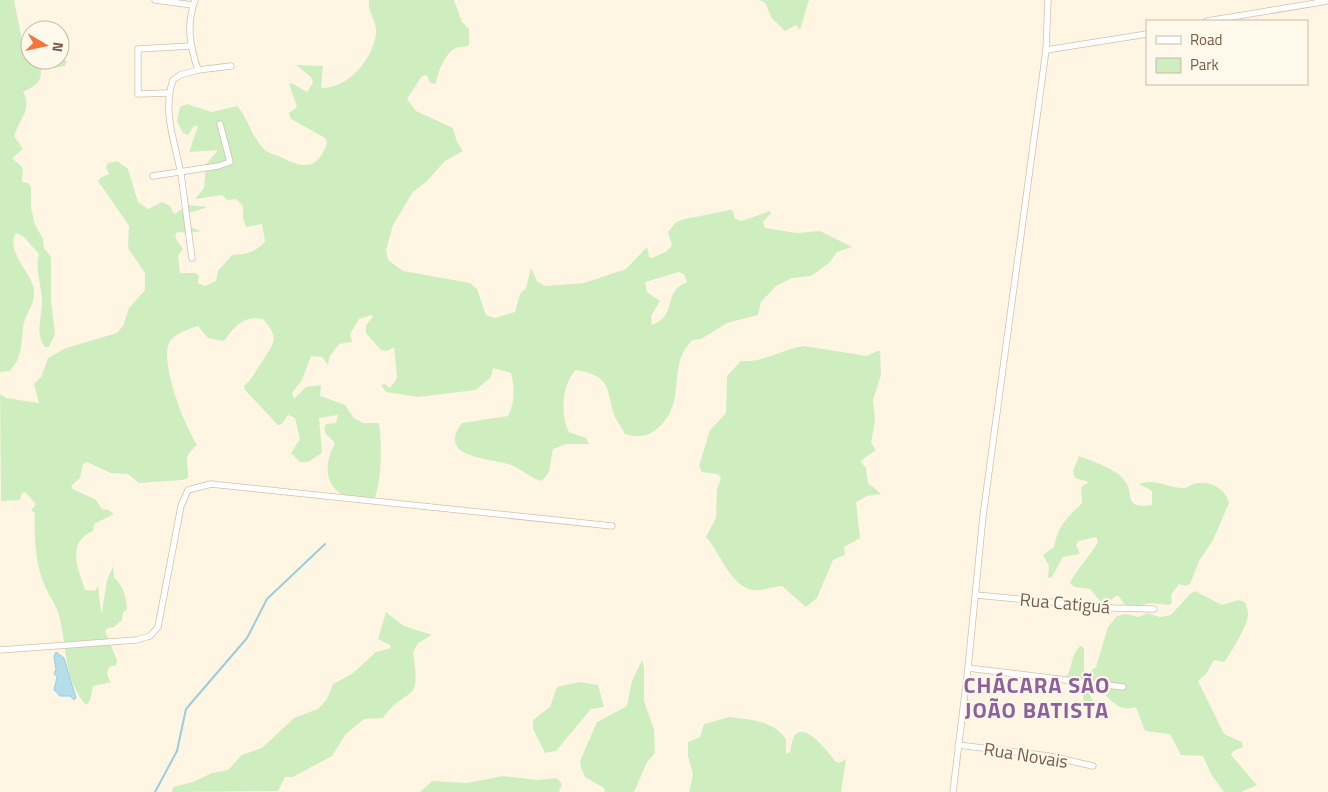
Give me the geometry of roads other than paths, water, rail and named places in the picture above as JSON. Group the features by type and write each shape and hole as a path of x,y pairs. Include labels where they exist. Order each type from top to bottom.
{"street":[{"path":"155,0 194,3 190,46 198,70"},
{"path":"953,792 976,596 983,516 1046,50 1048,0"},
{"path":"1213,20 1328,1"},
{"path":"1046,50 1146,34"},
{"path":"168,93 138,94 138,49 190,46"},
{"path":"192,258 180,173 171,133 168,93 173,80 180,75 198,70 231,66"},
{"path":"153,176 180,173 230,162 220,124"},
{"path":"0,650 136,640 150,636 158,627 181,506 188,490 198,486 211,484 612,526"},
{"name":"Rua Catiguá","path":"976,596 1113,608 1154,609"},
{"path":"968,668 1123,687"},
{"name":"Rua Novais","path":"958,744 1049,756 1093,766"}],"water":[{"path":"56,652 64,658 76,698 74,700 70,696 60,696 54,690 57,677 54,673 56,670 54,656"}],"waterway":[{"path":"155,792 177,751 186,709 247,638 267,599 325,544"}],"district":[{"name":"CHÁCARA SÃO JOÃO BATISTA","path":"1037,698"}]}
